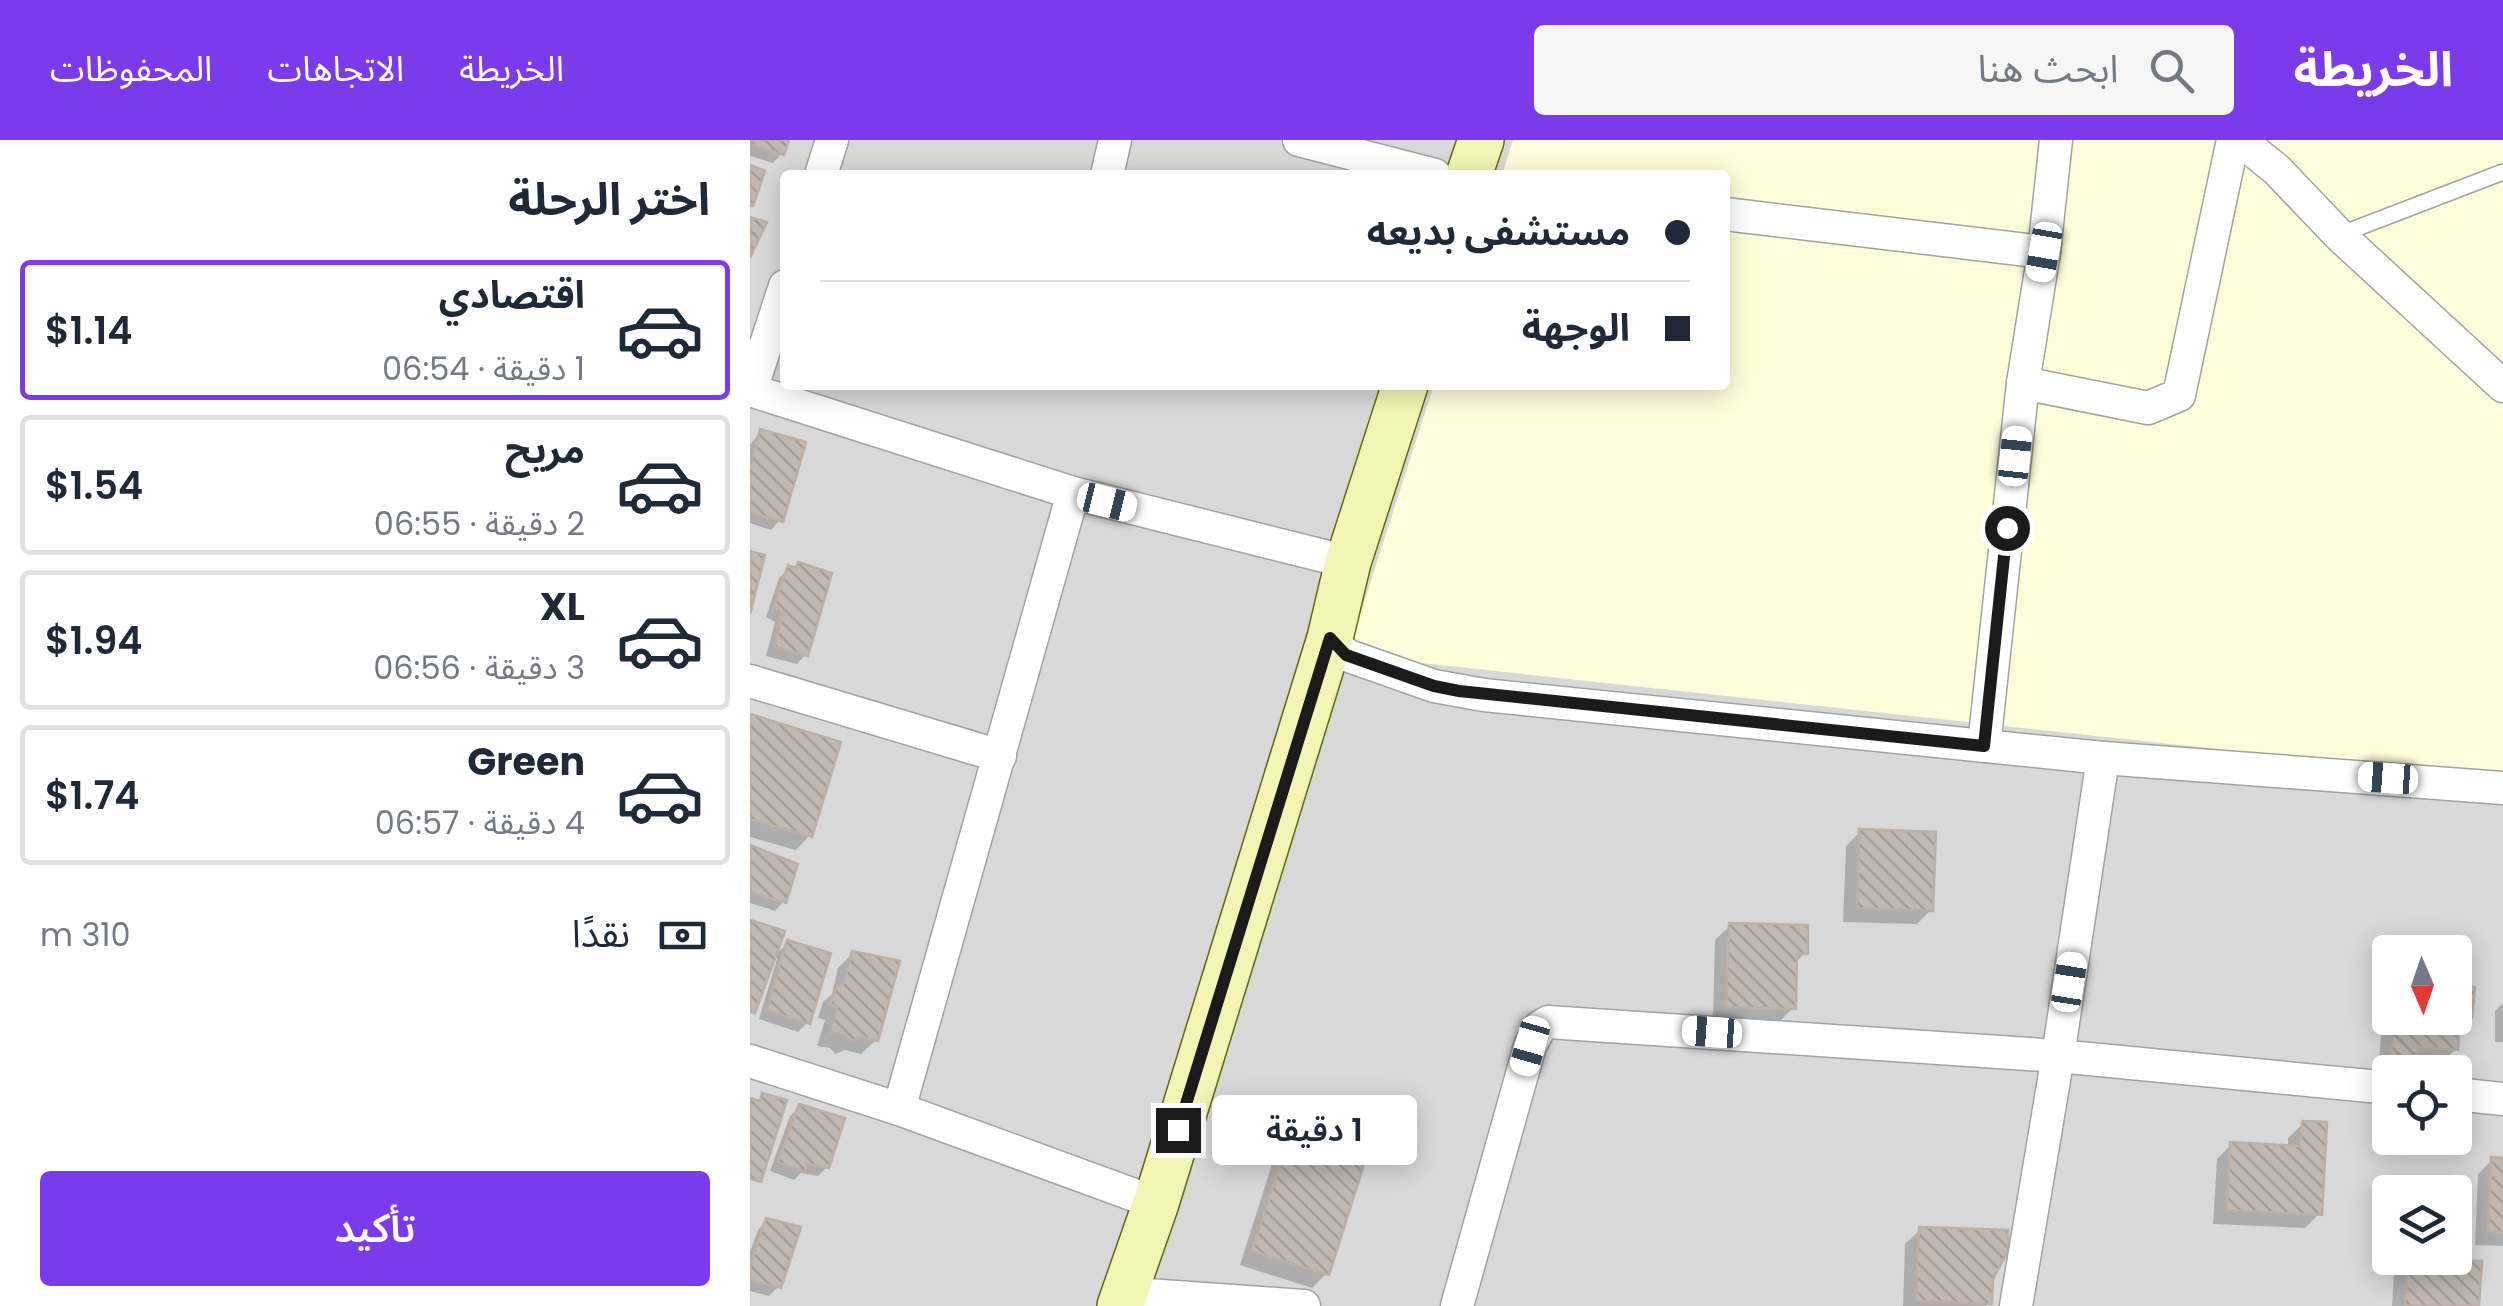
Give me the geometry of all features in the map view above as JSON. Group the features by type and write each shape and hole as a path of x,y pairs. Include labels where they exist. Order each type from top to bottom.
{"street":[{"path":"822,170 832,140"},
{"path":"1108,170 1115,140"},
{"path":"1299,140 1416,170"},
{"path":"1472,170 1481,140"},
{"path":"1499,170 1508,140"},
{"path":"1984,746 2022,383 2044,252 2056,140"},
{"path":"2022,383 2148,408 2179,396 2232,140"},
{"path":"2240,140 2277,170 2339,235 2503,386"},
{"path":"1730,215 2044,252"},
{"path":"780,301 751,390 1073,493 1348,562"},
{"path":"1138,1302 1266,903 1338,646 1348,562 1403,390"},
{"path":"1138,1302 1156,1203 1338,646 1428,390"},
{"path":"899,1109 1073,493"},
{"path":"1338,646 1434,686 1484,695 2103,758 2503,788"},
{"path":"750,682 1000,756"},
{"path":"2016,1306 2103,758"},
{"path":"1457,1306 1530,1046 1540,1027 1548,1022 2058,1056 2372,1086"},
{"path":"750,1061 899,1109 1156,1203"},
{"path":"2472,1096 2503,1099"},
{"path":"1138,1302 1304,1306"}],"lane":[{"path":"2339,235 2503,172"}],"shaded area":[{"path":"750,140 2503,140 2503,1306 750,1306"},
{"path":"1513,140 2503,140 2503,780 1347,655 1432,390 1730,390 1730,170 1504,170"}],"building":[{"path":"750,140 789,140 784,155 750,144"},
{"path":"750,165 765,171 753,206 750,206"},
{"path":"750,217 767,222 750,258"},
{"path":"760,429 806,442 783,522 750,512 750,466"},
{"path":"750,551 765,555 750,614"},
{"path":"798,562 832,573 808,656 774,647 783,612 774,607 788,565 796,568"},
{"path":"750,714 841,742 812,837 750,819"},
{"path":"1859,829 1936,832 1933,911 1857,908"},
{"path":"750,845 798,864 786,903 750,892"},
{"path":"750,920 785,931 755,1013 750,1012"},
{"path":"1729,923 1808,925 1808,954 1797,953 1796,1009 1726,1007"},
{"path":"787,940 831,953 810,1024 767,1010"},
{"path":"852,951 900,961 878,1041 861,1037 850,1042 845,1035 830,1032 838,1006 830,1004 837,985 843,985"},
{"path":"2393,1035 2459,1035 2458,1050 2417,1047 2416,1055 2391,1055"},
{"path":"762,1093 787,1100 761,1182 750,1179 750,1098 760,1101"},
{"path":"799,1104 845,1118 829,1168 807,1164 805,1172 778,1162"},
{"path":"2302,1121 2327,1122 2322,1215 2227,1210 2230,1142 2300,1146"},
{"path":"1293,1125 1369,1149 1329,1275 1252,1251"},
{"path":"2491,1157 2503,1158 2503,1232 2488,1231"},
{"path":"766,1218 801,1227 781,1288 750,1280 750,1266"},
{"path":"1919,1227 2008,1230 2008,1251 1993,1279 1992,1304 1916,1301"},
{"path":"2472,1261 2482,1261 2479,1306 2405,1306 2407,1275 2472,1275"}],"route":[{"path":"1178,1130 1330,638 1346,655 1459,691 1984,746 2007,528"}]}
